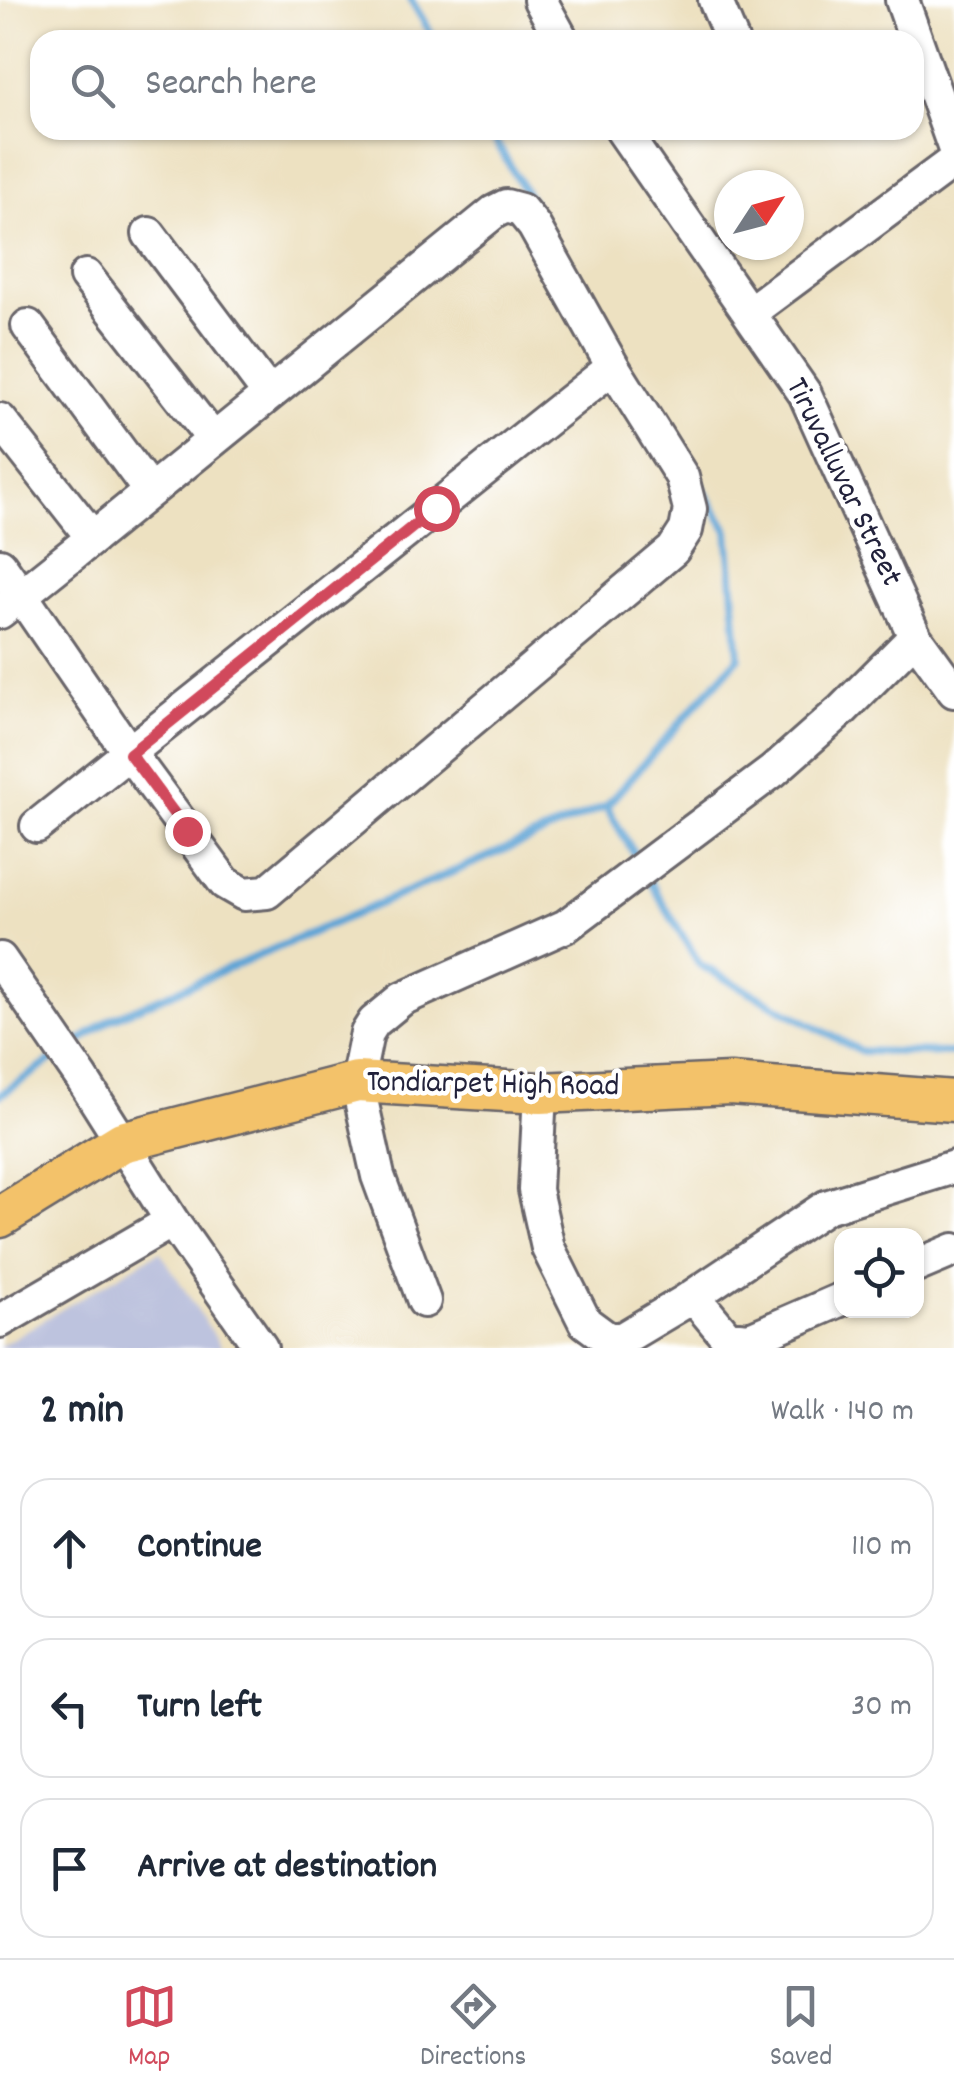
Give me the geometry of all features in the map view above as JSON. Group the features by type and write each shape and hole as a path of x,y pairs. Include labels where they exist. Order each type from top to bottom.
{"main road":[{"name":"Tondiarpet High Road","path":"0,1217 122,1142 357,1082 540,1094 730,1084 954,1101"}],"street":[{"path":"540,0 556,30"},
{"path":"715,0 728,30"},
{"path":"902,0 913,30"},
{"path":"924,62 954,147"},
{"name":"Tiruvalluvar Street","path":"629,140 805,394 915,637 954,691"},
{"path":"750,313 954,161"},
{"path":"0,565 11,604 130,754 225,883 244,894 267,892 673,550 686,530 690,509 682,477 534,226 521,210 506,206 11,604"},
{"path":"149,234 268,394"},
{"path":"86,276 213,439"},
{"path":"28,326 149,490"},
{"path":"38,826 614,367"},
{"path":"0,420 93,538"},
{"path":"424,1301 378,1176 357,1082 367,1033 374,1022 402,999 566,926 773,772 915,637"},
{"path":"0,959 172,1221 261,1348"},
{"path":"540,1094 535,1190 548,1248 585,1322 608,1339 622,1339 826,1207 954,1167"},
{"path":"0,1321 172,1221"},
{"path":"924,1263 954,1250"},
{"path":"693,1296 727,1337 750,1339 834,1302"}],"shaded area":[{"path":"160,1251 222,1348 0,1348 0,1346"}],"waterway":[{"path":"411,0 429,30"},
{"path":"495,140 533,205"},
{"path":"70,1048 111,1019 606,806 739,657 728,531 697,479"},
{"path":"606,806 639,862"},
{"path":"646,875 700,965 860,1051 954,1053"},
{"path":"0,1095 58,1056"}],"route":[{"path":"187,831 130,754 436,508"}]}
